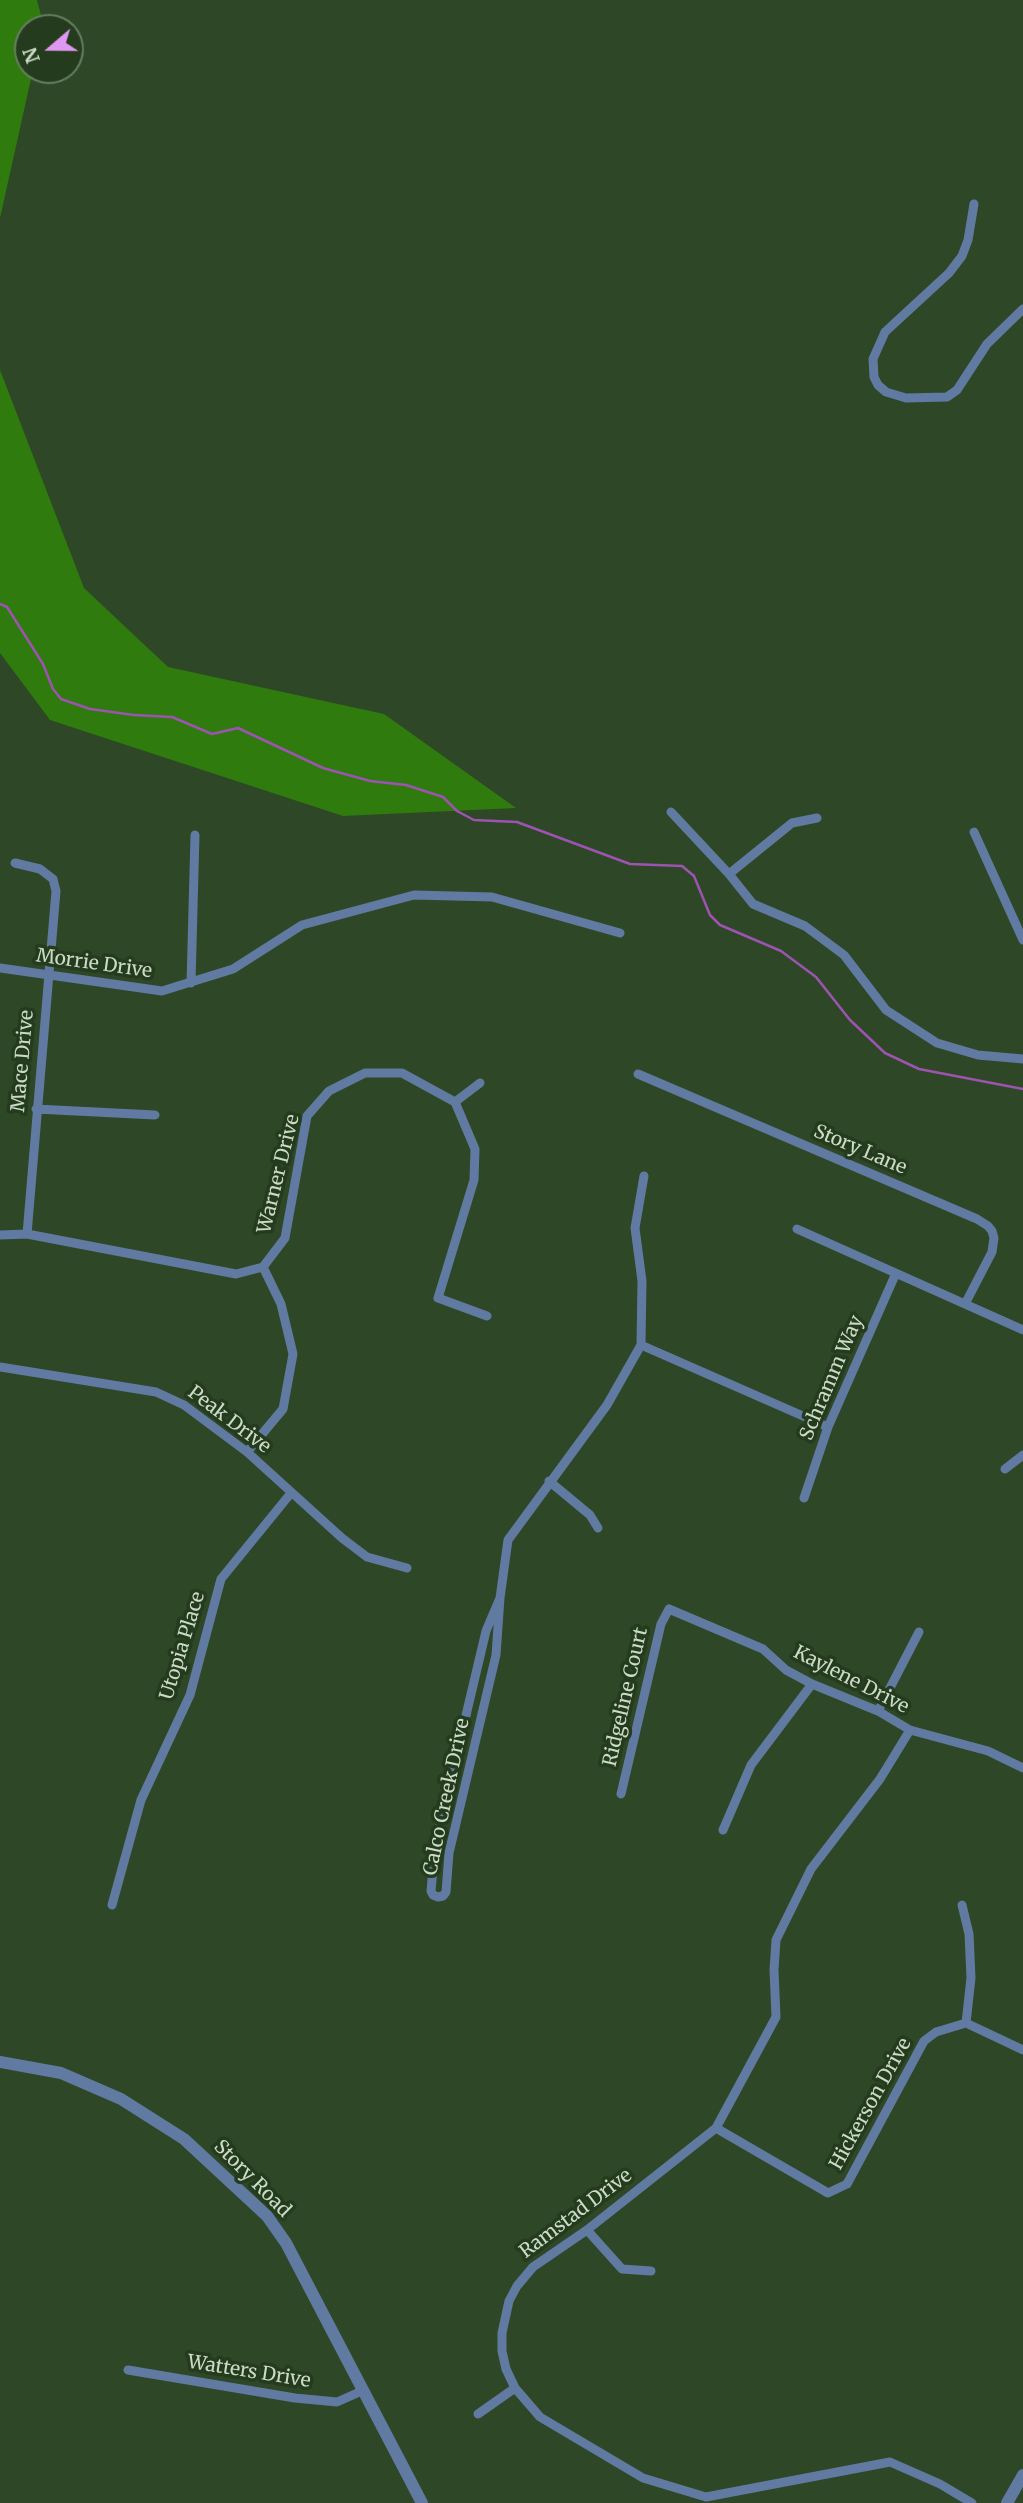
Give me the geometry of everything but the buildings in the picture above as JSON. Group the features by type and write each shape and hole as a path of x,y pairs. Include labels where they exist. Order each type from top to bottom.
{"street":[{"path":"974,204 968,240 962,256 949,273 885,332 873,359 874,377 886,393 906,398 947,397 957,390 987,344 1023,309"},
{"path":"670,812 754,904 805,926 844,955 886,1010 937,1043 978,1055 1023,1059"},
{"path":"729,874 792,823 817,818"},
{"path":"974,832 1023,940"},
{"path":"191,983 195,835"},
{"name":"Mace Drive","path":"15,863 40,869 53,879 56,891 27,1234"},
{"name":"Morrie Drive","path":"0,968 162,991 233,970 302,925 414,895 492,897 620,933"},
{"name":"Warner Drive","path":"263,1267 285,1238 307,1116 329,1091 365,1073 402,1073 455,1102"},
{"name":"Story Lane","path":"638,1074 978,1219 988,1226 994,1238 992,1252 965,1304"},
{"path":"480,1083 455,1102 475,1149 474,1180 438,1298 487,1316"},
{"path":"36,1109 155,1115"},
{"name":"Calco Creek Drive","path":"500,1598 486,1631 435,1846 431,1891 438,1897 446,1892 449,1853 496,1655 508,1539 607,1405 641,1345 642,1281 635,1228 644,1176"},
{"path":"797,1229 1023,1330"},
{"path":"0,1236 27,1234 236,1274 263,1267 281,1304 293,1354 283,1409 247,1452"},
{"name":"Schramm Way","path":"804,1499 828,1427 896,1273"},
{"path":"641,1345 828,1427"},
{"name":"Peak Drive","path":"0,1367 156,1392 184,1405 247,1452 367,1557 407,1568"},
{"path":"1005,1469 1023,1455"},
{"path":"549,1481 590,1516 598,1528"},
{"name":"Utopia Place","path":"112,1905 141,1800 190,1695 221,1579 291,1493"},
{"name":"Kaylene Drive","path":"669,1609 762,1648 786,1670 812,1684 878,1711 910,1730 988,1751 1023,1768"},
{"name":"Ridgeline Court","path":"621,1794 661,1624 669,1609"},
{"path":"878,1711 919,1632"},
{"path":"723,1830 751,1765 812,1684"},
{"name":"Ramstad Drive","path":"910,1730 880,1779 811,1869 793,1904 776,1940 776,2017 716,2128 587,2230 533,2267 517,2286 509,2301 502,2333 502,2351 506,2369 515,2388 540,2417 643,2478 706,2497 890,2462 940,2484 972,2503"},
{"path":"961,1905 969,1934 970,1967 966,2023 1023,2050"},
{"name":"Hickerson Drive","path":"716,2128 828,2193 847,2184 924,2041 936,2032 966,2023"},
{"name":"Story Road","path":"0,2062 61,2073 101,2089 162,2123 210,2162 267,2216 286,2243 422,2503"},
{"path":"587,2230 622,2269 651,2271"},
{"name":"Watters Drive","path":"128,2370 296,2398 337,2402 363,2390"},
{"path":"478,2414 515,2388"},
{"path":"1007,2503 1023,2475"}],"green space":[{"path":"0,0 37,0 41,14 14,14 14,84 30,84 0,218"},
{"path":"0,370 84,588 168,667 384,714 516,808 343,816 50,720 0,653"}],"waterway":[{"path":"0,604 7,607 43,664 53,689 61,699 90,709 172,717 212,734 238,728 323,768 370,781 406,785 443,797 457,811 474,820 517,822 630,864 682,866 694,876 710,915 720,925 781,951 816,977 850,1020 885,1053 919,1069 1023,1089"}]}
